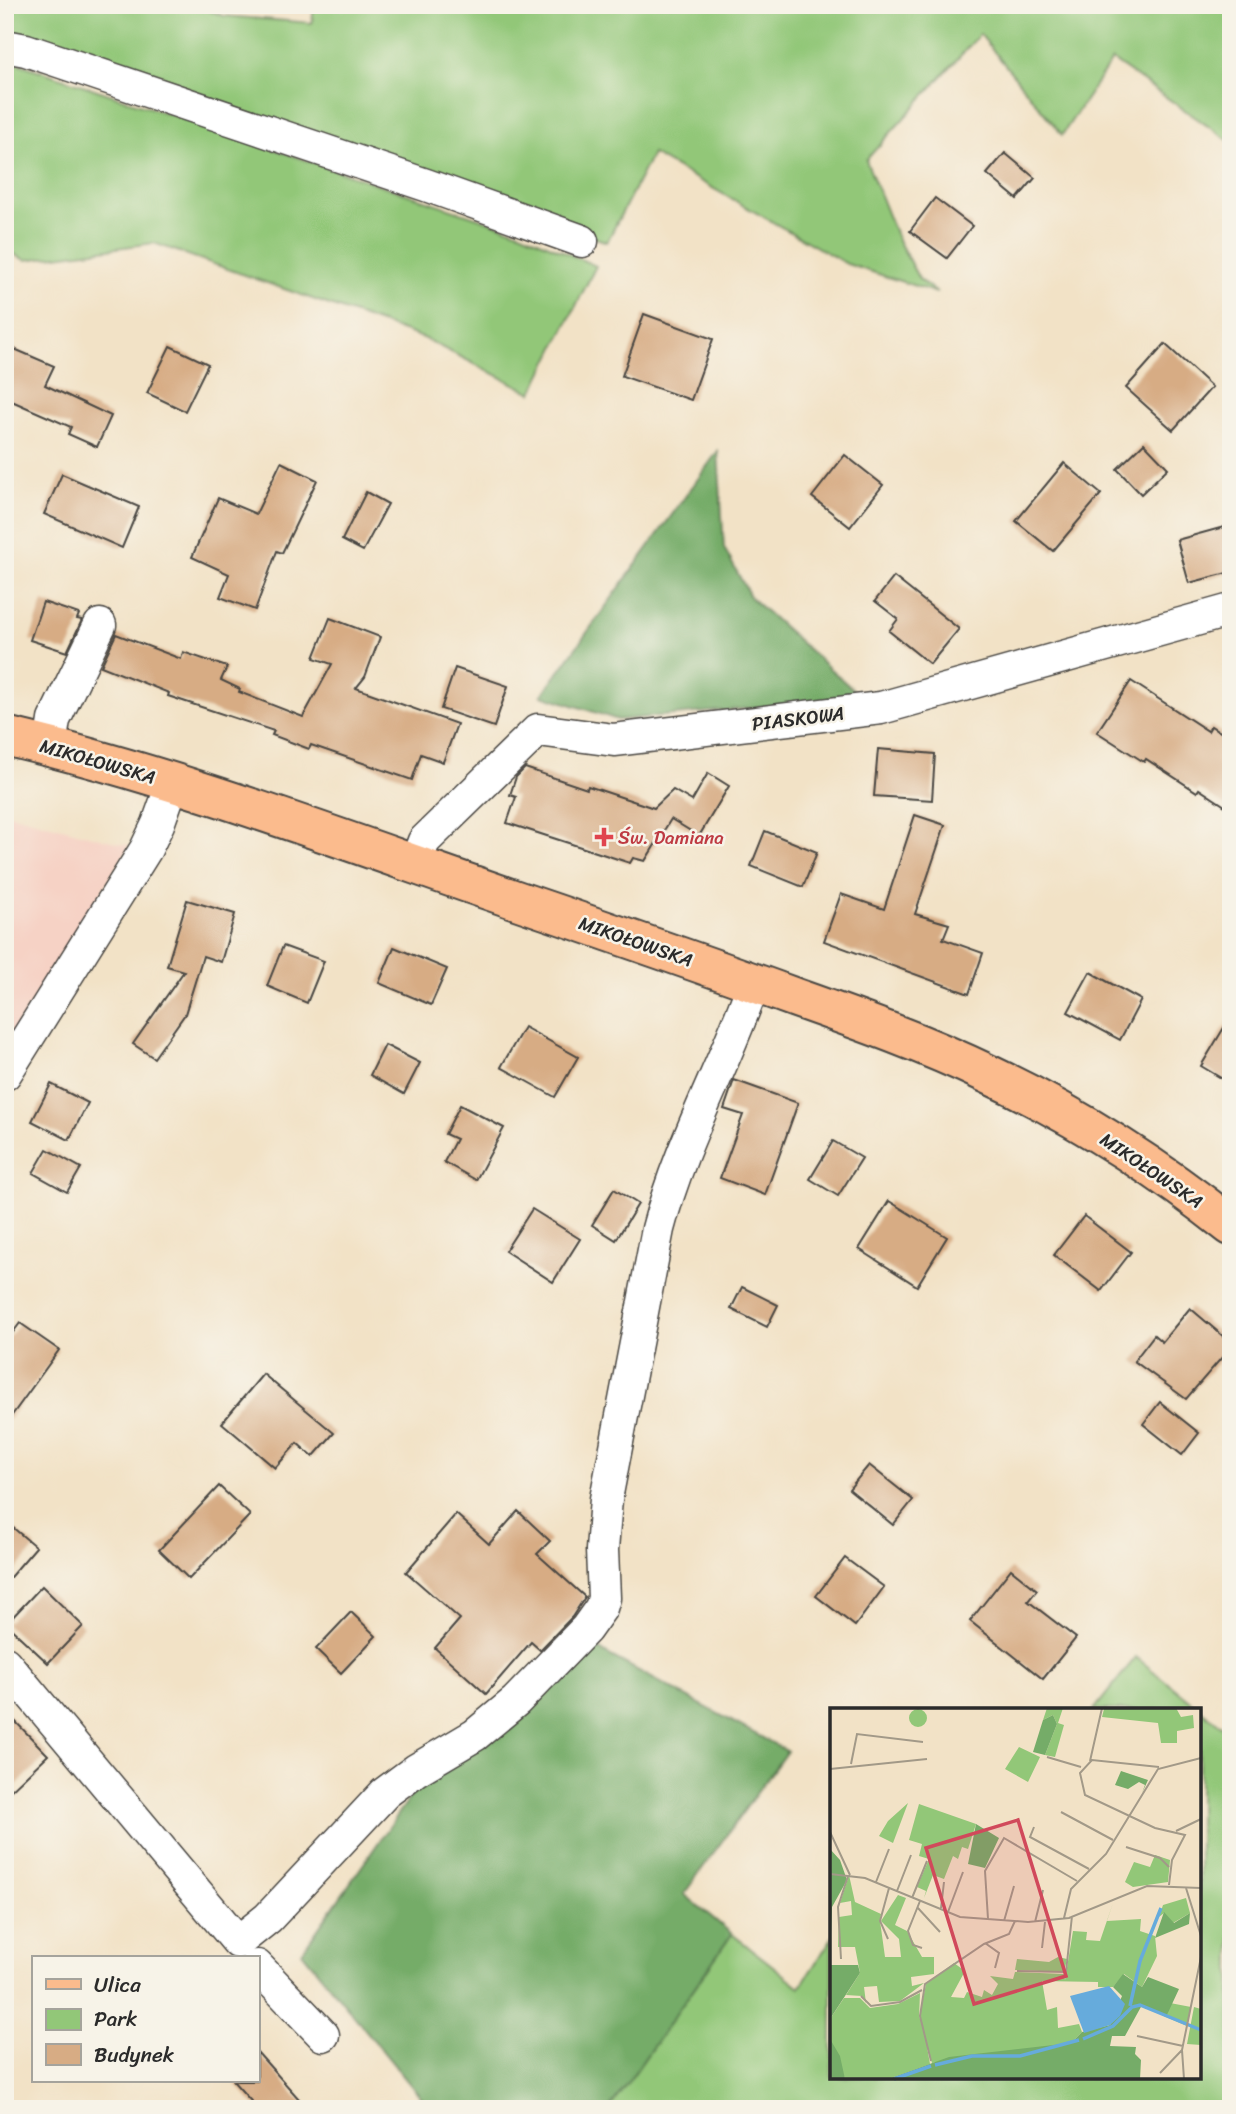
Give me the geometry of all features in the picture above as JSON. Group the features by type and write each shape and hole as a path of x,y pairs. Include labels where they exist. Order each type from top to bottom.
{"main road":[{"name":"MIKOŁOWSKA","path":"5,736 173,782 754,982 912,1040 1021,1090 1136,1157 1231,1226"}],"street":[{"path":"5,46 26,50 413,180 583,242"},
{"name":"PIASKOWA","path":"415,865 424,841 538,730 614,740 881,708 1231,610"},
{"path":"50,747 54,720 100,625"},
{"path":"5,1074 146,849 173,782"},
{"path":"5,1663 244,1950 268,1918 385,1793 416,1770 475,1735 516,1701 586,1629 601,1608 604,1598 602,1550 606,1499 658,1229 666,1197 736,1034 754,982"},
{"path":"259,1968 323,2035"}],"shaded area":[{"path":"5,813 130,846 5,1046"}],"green space":[{"path":"11,5 194,5 224,16 312,23 314,5 1231,5 1231,142 1112,60 1062,135 980,34 866,160 897,238 919,279 937,293 847,264 652,154 607,242 416,173 5,35 5,13"},
{"path":"5,59 520,232 596,266 532,393 423,338 154,243 26,260 5,250"},
{"path":"718,451 724,548 751,598 857,693 819,702 618,720 542,695"},
{"path":"585,1642 787,1751 684,1894 732,1934 609,2109 430,2109 302,1952 420,1783"},
{"path":"1136,1657 1199,1708 1096,1708"},
{"path":"1201,1710 1231,1734 1231,2109 609,2109 732,1934 800,1987 830,1941 830,2079 1201,2079"}],"building":[{"path":"1005,153 1035,178 1017,199 987,174"},
{"path":"935,198 972,226 947,258 910,231"},
{"path":"644,314 713,339 691,400 622,376"},
{"path":"1165,344 1212,387 1173,430 1126,388"},
{"path":"5,345 54,366 45,385 111,416 97,447 68,434 71,427 5,398"},
{"path":"170,346 208,364 185,411 147,393"},
{"path":"1144,443 1168,468 1141,494 1117,469"},
{"path":"845,455 883,485 850,527 812,497"},
{"path":"281,462 317,480 282,553 277,551 255,610 220,597 229,574 192,557 218,498 256,514"},
{"path":"1064,463 1101,494 1053,551 1016,521"},
{"path":"62,474 139,507 122,548 44,514"},
{"path":"366,492 388,504 363,551 342,540"},
{"path":"1231,525 1231,572 1189,583 1177,540"},
{"path":"894,577 959,629 930,664 889,631 898,619 875,601"},
{"path":"43,602 79,614 77,619 82,620 67,652 30,640"},
{"path":"330,618 380,637 365,677 356,688 457,724 443,762 421,754 412,780 311,745 309,749 272,735 274,731 168,696 169,693 101,666 116,634 181,659 183,652 227,667 221,680 240,689 239,692 303,717 332,664 314,658"},
{"path":"455,668 508,686 494,727 441,709"},
{"path":"1131,681 1208,731 1211,726 1231,739 1231,810 1146,759 1144,762 1097,732"},
{"path":"878,749 935,754 932,800 874,796"},
{"path":"525,768 654,808 673,790 692,801 708,773 729,786 699,836 671,819 645,861 633,858 630,863 507,823 516,797 510,795 516,777"},
{"path":"915,815 945,825 915,914 949,924 943,939 983,953 969,994 824,941 841,894 884,909"},
{"path":"765,831 817,852 803,887 751,866"},
{"path":"187,900 235,914 221,962 203,956 185,1014 154,1058 133,1044 184,971 167,966"},
{"path":"283,946 324,961 307,1003 267,986"},
{"path":"394,947 447,969 431,1005 379,983"},
{"path":"1090,972 1141,1000 1120,1040 1068,1012"},
{"path":"1231,1016 1231,1084 1201,1066"},
{"path":"524,1027 578,1057 555,1097 501,1067"},
{"path":"385,1045 420,1063 404,1094 370,1075"},
{"path":"734,1080 798,1103 765,1195 720,1178 743,1115 724,1109"},
{"path":"51,1084 88,1103 69,1140 32,1121"},
{"path":"460,1105 504,1128 476,1180 444,1162 456,1139 445,1134"},
{"path":"833,1141 862,1158 838,1196 810,1179"},
{"path":"47,1149 81,1168 67,1192 33,1173"},
{"path":"614,1189 638,1204 616,1240 592,1225"},
{"path":"889,1201 947,1237 917,1286 859,1249"},
{"path":"532,1209 580,1239 553,1282 505,1251"},
{"path":"1084,1216 1131,1252 1101,1291 1054,1255"},
{"path":"742,1287 778,1305 767,1327 731,1309"},
{"path":"1190,1308 1231,1343 1231,1347 1186,1399 1134,1361 1154,1335 1162,1342"},
{"path":"20,1323 59,1350 5,1425 5,1343"},
{"path":"263,1374 334,1433 313,1457 297,1443 275,1468 222,1423"},
{"path":"1160,1402 1199,1433 1182,1455 1143,1424"},
{"path":"869,1465 913,1500 893,1525 849,1489"},
{"path":"219,1486 250,1515 189,1579 159,1550"},
{"path":"518,1511 550,1541 537,1554 585,1597 572,1617 540,1650 531,1642 486,1694 435,1648 460,1619 406,1572 456,1514 489,1544"},
{"path":"5,1521 36,1547 5,1583"},
{"path":"845,1558 884,1587 855,1626 816,1596"},
{"path":"1011,1569 1037,1590 1028,1601 1076,1638 1043,1679 970,1621"},
{"path":"42,1586 83,1626 48,1663 6,1624"},
{"path":"351,1612 376,1636 341,1673 316,1649"},
{"path":"5,1711 48,1755 5,1796"},
{"path":"259,2054 308,2109 258,2109 234,2082 259,2082"}],"place":[{"name":"Św. Damiana","path":"604,837"}]}
